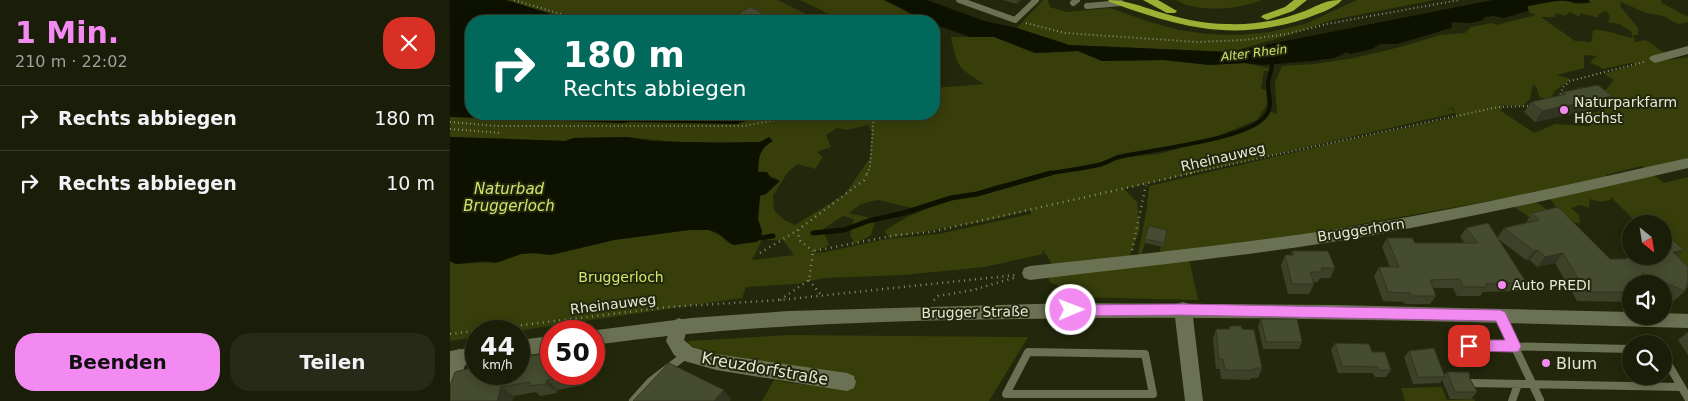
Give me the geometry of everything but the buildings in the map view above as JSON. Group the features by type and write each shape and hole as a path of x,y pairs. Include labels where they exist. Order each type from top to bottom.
{"highway":[{"path":"1149,0 1180,14 1201,19 1229,21 1251,20 1274,15 1289,9 1301,0"},
{"path":"1118,1 1188,24 1236,29 1286,22 1318,10 1336,0"}],"street":[{"path":"1655,59 1688,50"},
{"name":"Bruggerhorn","path":"1030,274 1261,246 1484,210 1688,163"},
{"path":"1182,309 1194,401"},
{"name":"Brugger Straße","path":"605,336 715,322 916,314 1182,309 1688,321"},
{"name":"Kreuzdorfstraße","path":"679,326 675,341 680,349 687,354 716,362 846,382"},
{"path":"450,382 462,357"}],"lane":[{"path":"959,0 1015,20 1036,0"},
{"path":"977,7 986,0"},
{"path":"1087,6 1118,1"},
{"path":"1500,316 1540,400"},
{"path":"1454,345 1622,348"},
{"path":"1028,352 1145,354 1153,398 1104,394 1006,394 1028,352"},
{"path":"633,401 651,382 687,354"},
{"path":"1672,371 1688,398"},
{"path":"1469,383 1681,387"},
{"path":"1512,401 1518,384"}],"path":[{"path":"514,0 564,15"},
{"path":"1553,102 1561,97 1563,87 1570,81 1655,59"},
{"name":"Rheinauweg","path":"813,251 897,235 931,232 1146,185 1334,141 1498,107 1535,106"},
{"path":"450,122 497,126 734,126 779,120"},
{"path":"760,253 798,230 864,180 870,167 874,120"},
{"path":"450,129 502,132"},
{"path":"1129,262 1146,185"},
{"path":"780,300 809,280 813,251 799,240 798,230"},
{"path":"916,314 938,296 972,290 1030,274"},
{"name":"Rheinauweg","path":"450,335 668,307 780,300 1030,274"},
{"path":"809,280 822,295"}],"green space":[{"name":"Bruggerloch","path":"450,0 778,0 808,15 465,15 465,120 940,120 940,88 984,84 960,66 955,55 951,37 994,37 1035,53 1078,51 1102,61 1164,60 1210,65 1245,63 1277,70 1264,71 1261,89 1266,90 1267,104 1257,120 1203,142 1256,125 1271,112 1277,114 1275,82 1282,66 1314,64 1354,58 1440,35 1465,33 1471,27 1492,23 1496,25 1536,15 1529,12 1528,6 1565,0 1575,4 1591,3 1588,0 1661,0 1662,3 1688,17 1688,22 1678,24 1663,16 1646,13 1621,2 1620,6 1638,28 1638,35 1634,35 1635,42 1646,40 1666,54 1649,59 1655,62 1688,57 1688,164 1647,169 1642,166 1606,175 1608,177 1653,174 1664,183 1688,177 1688,274 1672,258 1672,215 1629,215 1611,197 1610,200 1601,202 1590,199 1589,208 1580,205 1571,208 1579,215 1580,223 1573,222 1563,225 1532,219 1517,209 1506,198 1250,244 1160,255 1161,231 1149,229 1141,256 1138,254 1147,208 1149,186 1334,143 1457,117 1453,108 1444,110 1452,109 1455,113 1124,189 1137,202 1140,229 1126,266 1189,258 1198,300 1067,297 1060,286 1049,282 1051,262 1042,249 1043,254 985,267 903,275 825,278 795,284 746,287 742,298 591,320 540,320 540,327 530,329 530,320 465,320 465,339 450,341 450,261 456,264 500,262 521,254 564,252 614,240 689,230 709,230 721,236 728,243 736,245 762,231 758,219 760,196 778,179 758,172 760,153 765,145 760,142 676,142 627,137 574,138 565,141 450,137","holes":["1606,10 1610,17 1608,22 1619,24 1631,31 1633,38 1593,30 1591,42 1575,41 1541,17 1555,17 1555,13 1565,16 1570,12 1580,17 1580,13 1599,18 1598,15","1584,55 1597,56 1590,62 1603,69 1631,63 1638,64 1604,74 1614,80 1606,90 1577,87 1580,91 1598,96 1613,107 1581,116 1591,124 1590,126 1555,124 1534,133 1501,111 1503,105 1523,106 1530,99 1533,85 1536,86 1540,98 1550,98 1556,90 1571,79 1557,75 1584,68","868,125 872,133 870,158 845,194 795,225 784,220 774,210 773,195 788,172 798,164 815,169 823,157 817,152 831,147 826,135 837,128 847,130","1201,142 1159,154 1118,158 1100,167 1062,171 943,202 907,217 884,231 889,238 990,220 1031,210 1031,214 938,234 887,239 812,253 829,245 823,229 843,216 854,219 850,235 855,244 871,235 876,219 849,213 861,204 878,200 912,208 950,196 978,192 997,185 1102,162 1120,154","1536,191 1552,201 1557,213 1550,212 1525,194","762,240 783,240 794,255 752,260"]},
{"path":"800,0 884,0 911,15 831,15"},
{"path":"1043,0 1048,0 1050,7 1066,12 1110,8 1179,30 1207,34 1239,35 1270,32 1305,24 1357,0 1434,0 1332,20 1283,37 1230,52 1069,45 1017,28"},
{"path":"1176,0 1261,0 1242,6 1218,9 1195,7"},
{"path":"789,335 1028,337 989,401 762,401 774,380 797,384 852,386 857,378 741,361 688,345 689,341"},
{"path":"1442,387 1447,400 1474,399 1475,401 1405,401 1401,388"}],"water":[{"path":"450,0 506,0 555,15 465,15 465,118 450,117"},
{"name":"Alter Rhein","path":"884,0 927,0 984,21 1017,28 1069,45 1230,52 1493,0 1588,0 1590,2 1565,1 1528,6 1528,11 1504,18 1494,16 1485,17 1483,20 1471,23 1452,22 1451,28 1397,44 1380,44 1372,49 1350,54 1347,52 1334,58 1263,65 1245,63 1209,65 1164,60 1102,61 1078,51 1035,53 994,37 970,37 940,26 940,15 915,15"},
{"path":"536,120 749,120 737,124"},
{"name":"Naturbad Bruggerloch","path":"450,137 565,141 574,138 627,137 650,141 721,143 760,142 769,137 773,141 765,147 761,154 758,172 767,172 771,178 780,181 766,194 760,196 758,219 762,231 761,238 757,242 733,245 718,233 709,230 689,230 614,240 551,255 521,254 495,263 485,261 456,264 450,261"}],"waterway":[{"name":"Alter Rhein","path":"1049,173 1095,166 1134,154 1222,137 1242,131 1258,123 1267,114 1270,107 1268,85 1272,59"},
{"path":"813,233 844,230 868,221 904,213 951,198 977,194 1049,173"},
{"path":"761,238 773,236"}],"place":[{"name":"Naturparkfarm Höchst","path":"1564,110"},
{"name":"Auto PREDI","path":"1502,285"},
{"name":"Blum","path":"1546,363"}],"route":[{"path":"1071,310 1182,309 1500,316 1515,346 1469,346"}]}
